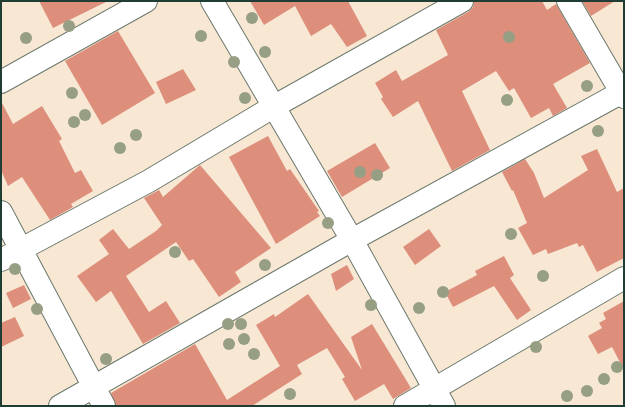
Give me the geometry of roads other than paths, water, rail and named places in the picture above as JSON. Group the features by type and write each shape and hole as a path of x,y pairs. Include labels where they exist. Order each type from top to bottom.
{"street":[{"path":"1,82 146,1"},
{"path":"212,1 352,240 440,398"},
{"path":"1,260 149,181 274,107 462,1"},
{"path":"60,406 352,240 623,94 568,1"},
{"path":"1,212 104,406"},
{"path":"405,406 440,398 624,278"}]}
